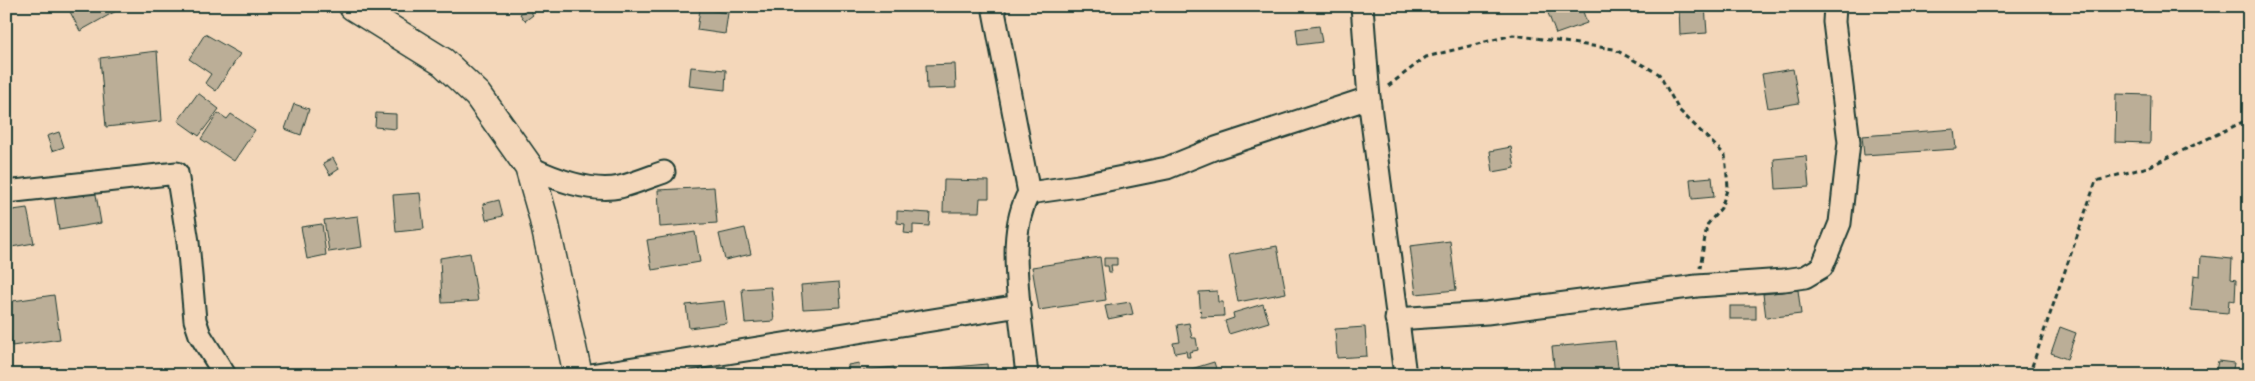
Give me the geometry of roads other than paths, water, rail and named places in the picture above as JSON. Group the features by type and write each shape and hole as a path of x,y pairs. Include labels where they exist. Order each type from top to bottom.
{"main road":[{"path":"353,6 443,62 478,95 528,167 543,216 578,375"}],"street":[{"path":"993,6 1029,193 1021,207 1018,223 1017,281 1027,375"},
{"path":"1362,6 1369,98 1396,319 1405,375"},
{"path":"1396,319 1487,312 1697,286 1805,277 1822,267 1840,223 1849,142 1834,22 1835,6"},
{"path":"1029,193 1078,186 1167,168 1216,148 1369,98"},
{"path":"528,167 569,183 610,187 640,181 664,172"},
{"path":"6,192 177,174 188,242 195,320 200,335 225,375"},
{"path":"590,375 1019,306"}]}
